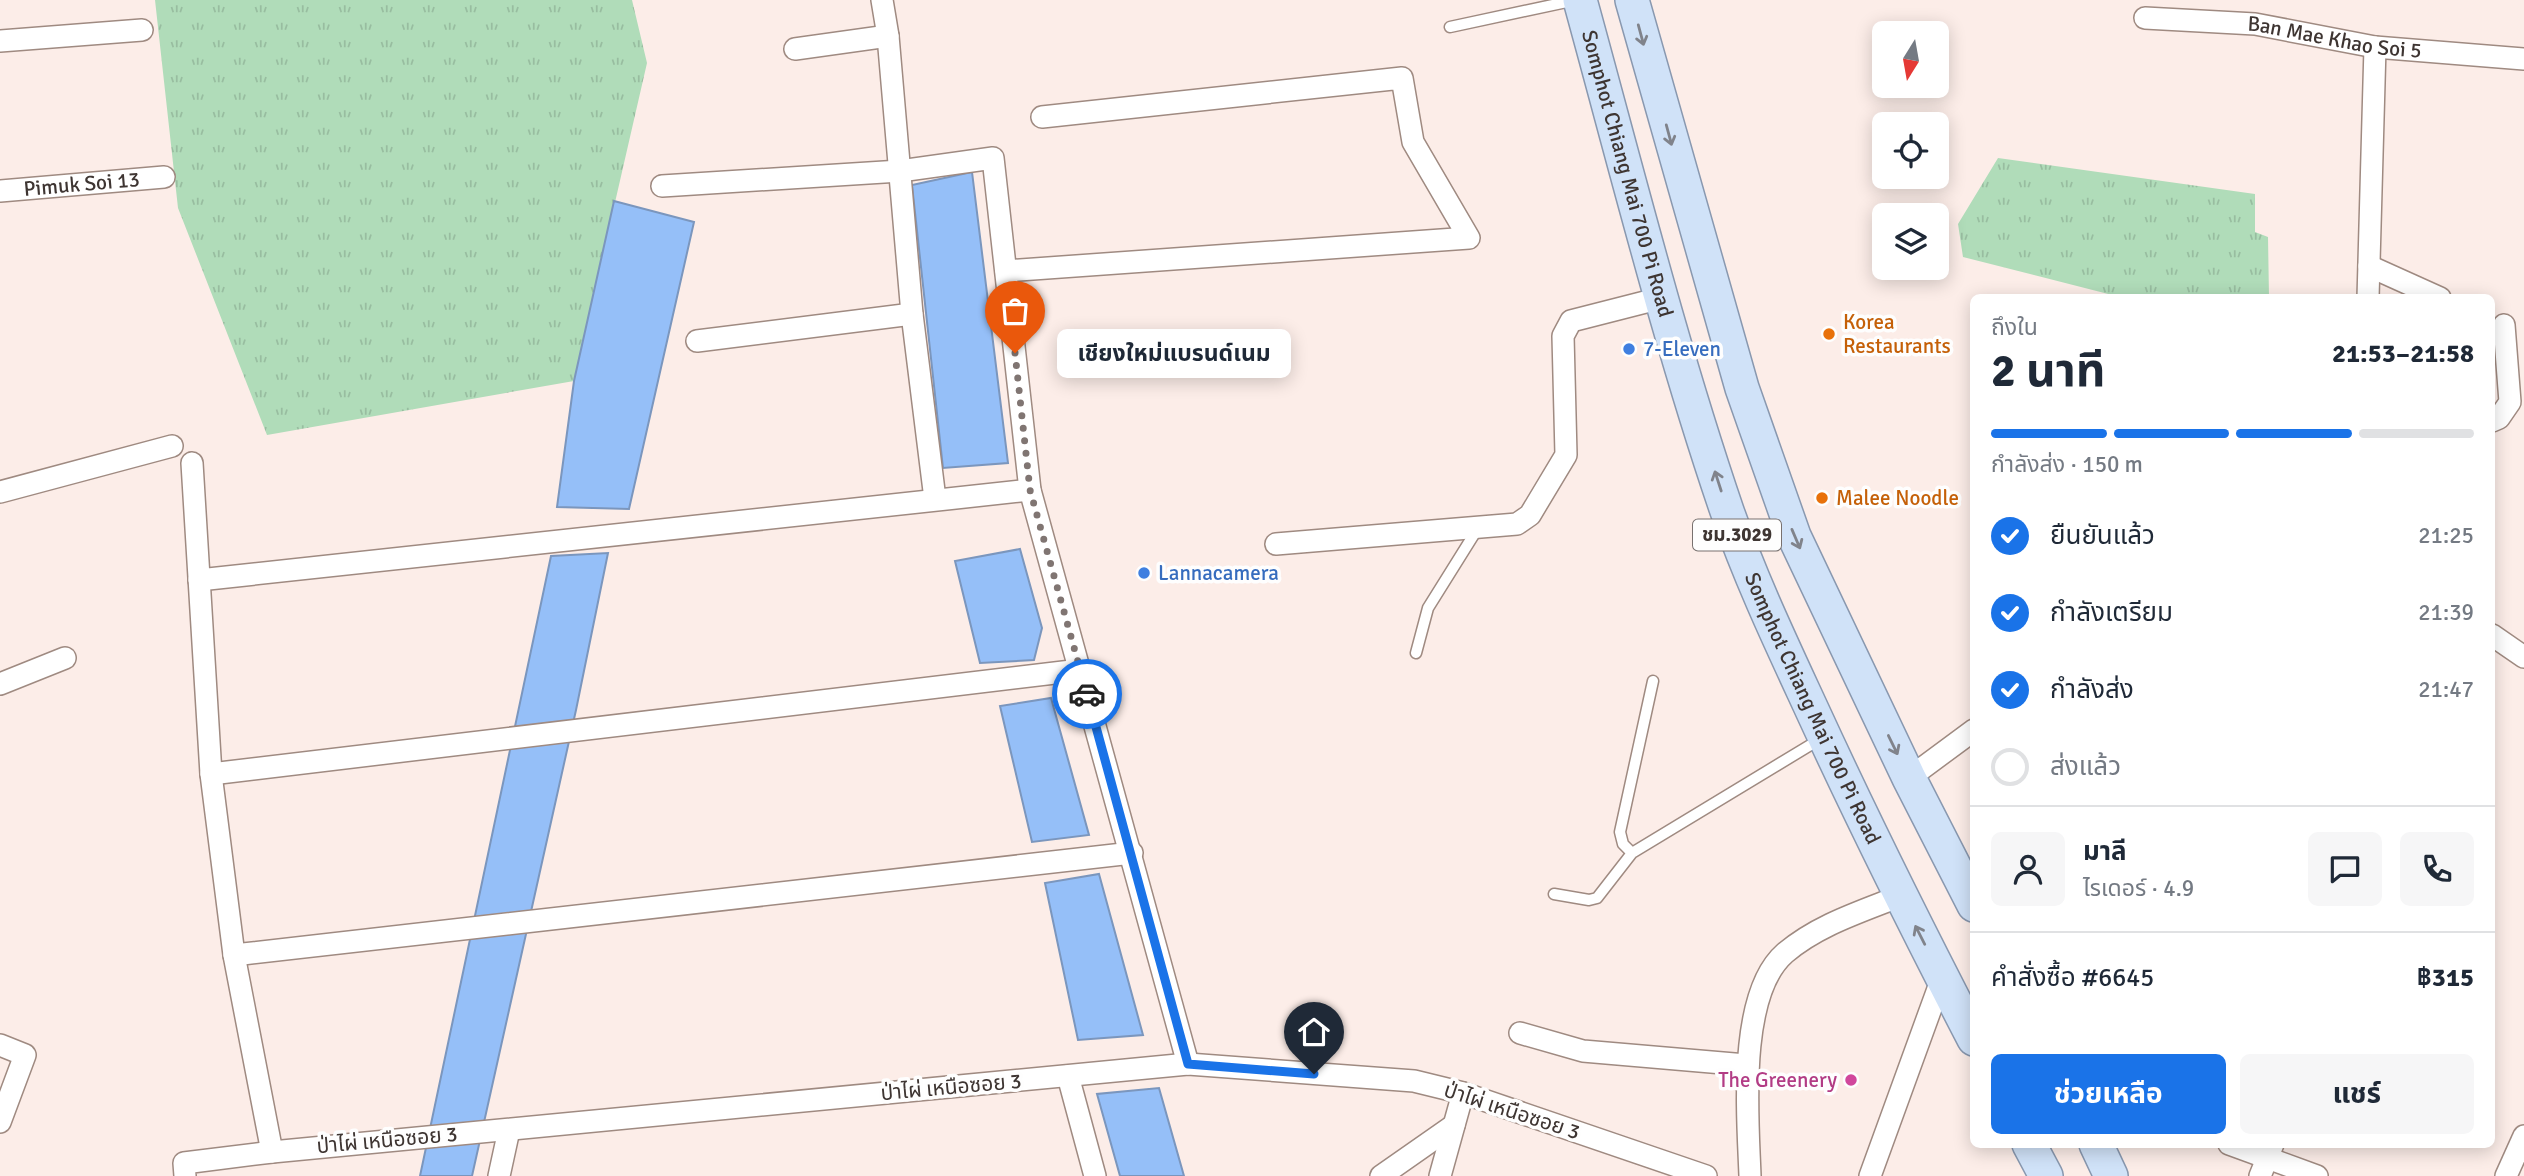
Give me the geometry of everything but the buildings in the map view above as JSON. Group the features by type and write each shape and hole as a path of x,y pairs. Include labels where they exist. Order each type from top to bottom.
{"main road":[{"name":"Somphot Chiang Mai 700 Pi Road","path":"1578,0 1661,298 1728,513 1825,737 1900,896 1970,1031"},
{"name":"ชม.3029","path":"1632,0 1741,388 1785,511 1844,644 1909,778 1970,893"},
{"path":"2031,1148 2046,1176"},
{"path":"2098,1148 2111,1176"}],"street":[{"path":"881,0 888,36 912,314 935,499"},
{"name":"Ban Mae Khao Soi 5","path":"2145,18 2255,23 2375,47 2524,59"},
{"path":"0,41 142,30"},
{"path":"795,49 888,36"},
{"path":"2368,294 2375,47"},
{"path":"1006,271 1469,238 1413,142 1402,78 1042,117"},
{"path":"662,186 900,171 993,158 1030,490 1188,1064"},
{"name":"Pimuk Soi 13","path":"0,191 164,177"},
{"path":"2369,266 2432,294"},
{"path":"1276,544 1517,524 1530,515 1562,466 1566,455 1563,336 1566,326 1571,321 1661,298"},
{"path":"696,341 912,314"},
{"path":"2498,323 2524,334"},
{"path":"2495,420 2511,402 2498,323"},
{"path":"0,492 172,446"},
{"path":"192,463 211,774 234,955 272,1152"},
{"path":"200,580 1030,490"},
{"path":"2495,637 2524,657"},
{"path":"0,684 65,658"},
{"path":"211,774 1080,670"},
{"path":"1909,778 1970,733"},
{"path":"234,955 460,927 1132,853"},
{"path":"1750,1176 1746,1065 1761,991 1783,955 1820,928 1900,896"},
{"path":"1870,1176 1942,978"},
{"path":"1520,1033 1583,1051 1746,1065"},
{"path":"0,1045 25,1055 0,1122"},
{"name":"ป่าไผ่ เหนือซอย 3","path":"184,1170 272,1152 1188,1064 1414,1082 1463,1093 1706,1176"},
{"path":"1068,1076 1095,1176"},
{"path":"1440,1176 1463,1093"},
{"path":"1381,1176 1454,1125"},
{"path":"498,1130 499,1176"},
{"path":"2506,1176 2524,1136"},
{"path":"2238,1148 2317,1176"}],"lane":[{"path":"1450,27 1578,0"},
{"path":"1416,653 1428,608 1478,528"},
{"path":"1632,853 1623,844 1620,832 1653,681"},
{"path":"1554,894 1589,901 1597,898 1632,853 1825,737"}],"green space":[{"path":"155,0 632,0 647,63 574,381 267,435 178,208"},
{"path":"1998,158 2255,194 2255,232 2268,237 2269,294 2108,294 1963,257 1958,224"}],"water":[{"path":"972,172 1008,463 943,468 912,185"},
{"path":"614,201 694,222 629,509 557,507 574,381"},
{"path":"1020,549 1042,628 1034,660 980,663 955,561"},
{"path":"608,553 576,710 472,1176 420,1176 551,556"},
{"path":"1051,698 1089,835 1032,842 1000,706"},
{"path":"1099,874 1143,1035 1078,1040 1045,883"},
{"path":"1159,1088 1184,1176 1120,1176 1097,1094"}],"way so far":[{"path":"1015,353 1030,490 1087,694"}],"place":[{"name":"Korea Restaurants","path":"1829,334"},
{"name":"7-Eleven","path":"1629,349"},
{"name":"เชียงใหม่แบรนด์เนม","path":"1015,353"},
{"name":"Malee Noodle","path":"1822,498"},
{"name":"Lannacamera","path":"1144,573"},
{"name":"The Greenery","path":"1851,1080"}],"route":[{"path":"1087,694 1188,1064 1314,1074"}]}
